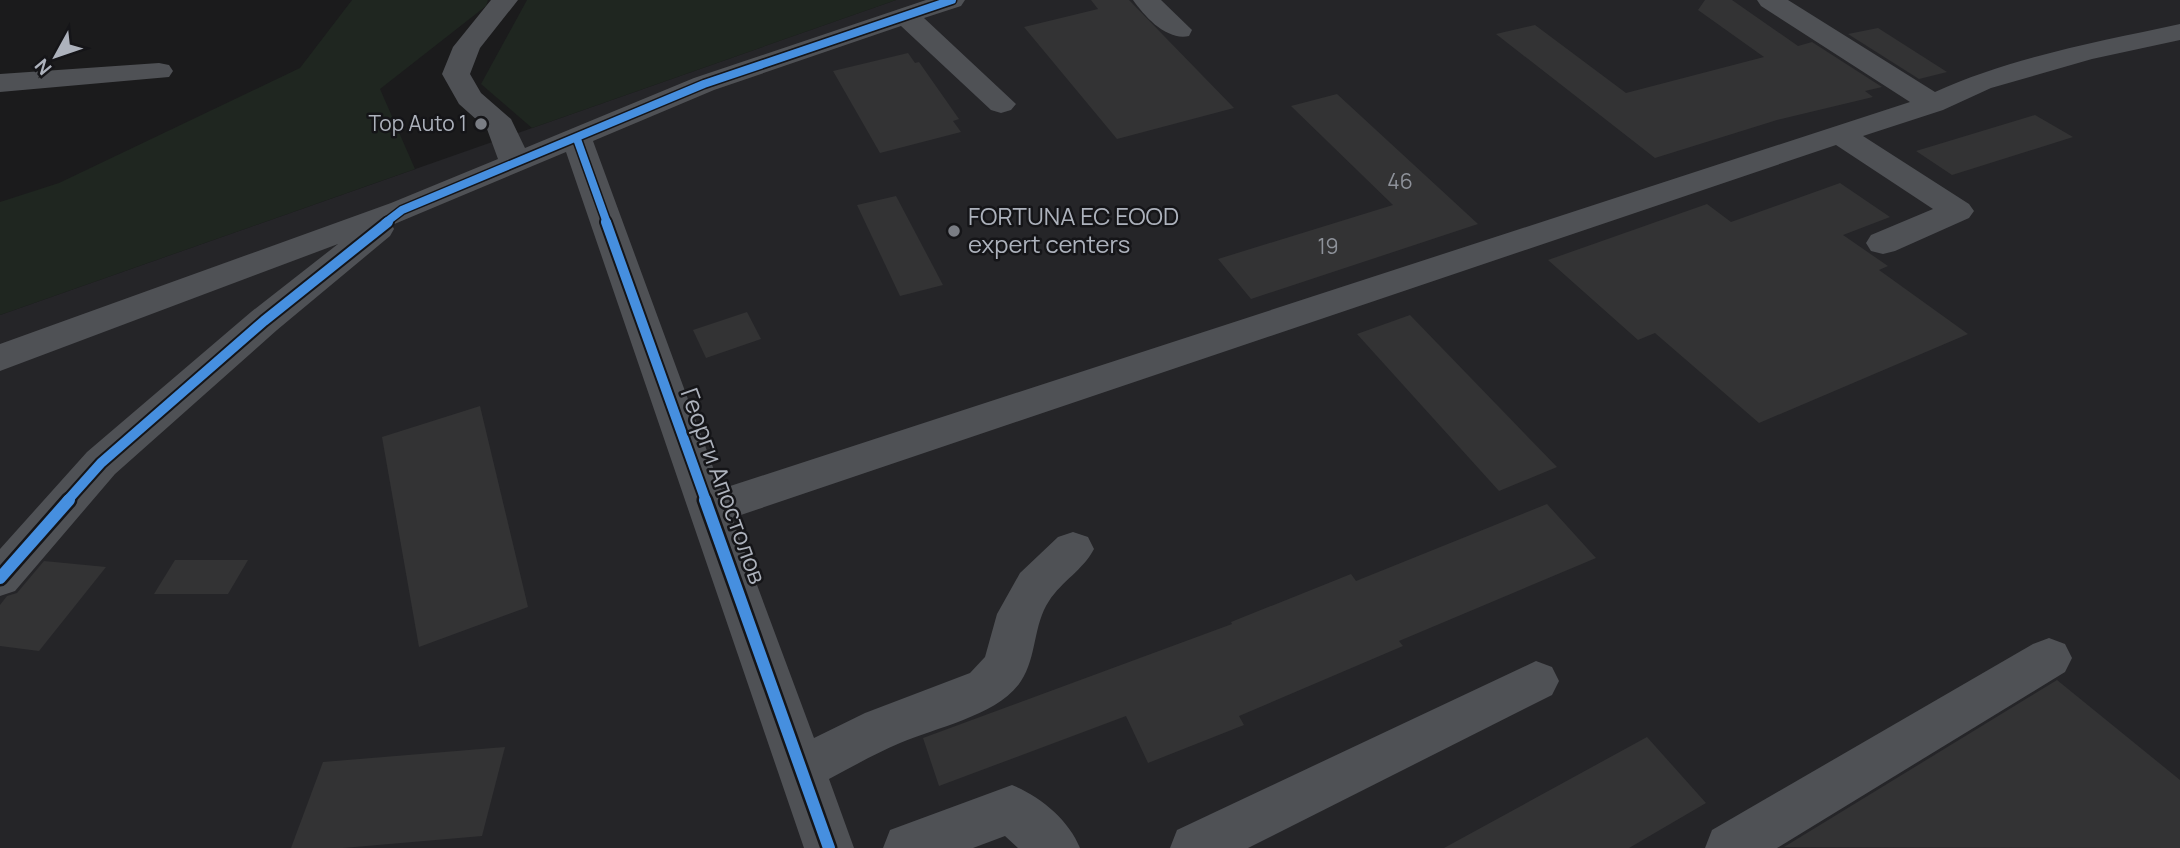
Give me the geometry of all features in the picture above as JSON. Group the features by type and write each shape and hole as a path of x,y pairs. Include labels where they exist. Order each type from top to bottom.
{"street":[{"path":"505,0 467,47 456,74 469,98 500,125 516,164"},
{"path":"0,358 402,210 705,84 953,0"},
{"path":"1146,0 1179,30"},
{"path":"1770,0 1933,104"},
{"path":"906,16 1001,104"},
{"path":"709,509 1933,104 1981,82 2087,52 2180,32"},
{"path":"0,83 159,71"},
{"path":"1839,134 1958,211 1883,243"},
{"name":"Георги Апостолов","path":"577,139 829,848"},
{"path":"0,578 101,463 264,321 402,210"},
{"path":"0,331 129,286 255,262"},
{"path":"801,768 882,728 986,688 1005,667 1019,614 1035,586 1073,549"},
{"path":"1730,848 2049,658"},
{"path":"1195,848 1536,681"},
{"path":"908,848 1012,809 1055,848"}],"shaded area":[{"path":"352,0 488,0 486,6 380,89 415,169 0,315 0,202 59,183 300,68"},
{"path":"527,0 896,0 532,128 481,84"},
{"path":"896,0 2180,0 2180,848 0,848 0,315"}],"building":[{"path":"1091,0 1129,0 1234,108 1117,139 1024,27 1098,9"},
{"path":"1705,0 1732,0 1798,46 1812,42 1882,87 1865,91 1873,97 1777,120 1655,158 1496,34 1535,25 1626,93 1764,57 1698,10"},
{"path":"1878,28 1947,72 1919,79 1848,34"},
{"path":"908,53 915,63 919,62 959,119 953,121 961,132 880,153 833,71"},
{"path":"1337,94 1478,224 1251,299 1218,259 1393,205 1291,106"},
{"path":"2035,115 2073,137 1952,175 1916,151"},
{"path":"1840,183 1890,217 1843,235 1888,266 1879,270 1968,334 1759,423 1655,333 1638,340 1548,260 1707,204 1731,222"},
{"path":"896,196 943,285 900,296 857,205"},
{"path":"747,312 761,339 706,358 693,330"},
{"path":"1410,315 1557,467 1499,491 1357,334"},
{"path":"480,406 528,607 419,647 382,437"},
{"path":"1547,504 1596,558 1399,641 1403,646 1239,716 1244,725 1148,763 1126,716 939,786 923,738 1232,624 1231,622 1351,574 1356,581"},
{"path":"175,560 248,560 228,594 154,594"},
{"path":"44,561 106,567 39,651 0,646 0,605 7,596 17,593"},
{"path":"2057,680 2180,780 2180,848 1784,847"},
{"path":"1647,737 1706,803 1629,848 1444,848"},
{"path":"505,747 482,836 343,848 291,848 323,762"}],"cycle path":[{"path":"0,578 101,463 264,321 402,210 704,84 952,0"},
{"path":"577,139 829,848"}],"place":[{"name":"Top Auto 1","path":"481,124"},
{"name":"FORTUNA EC EOOD expert centers","path":"954,231"}]}
